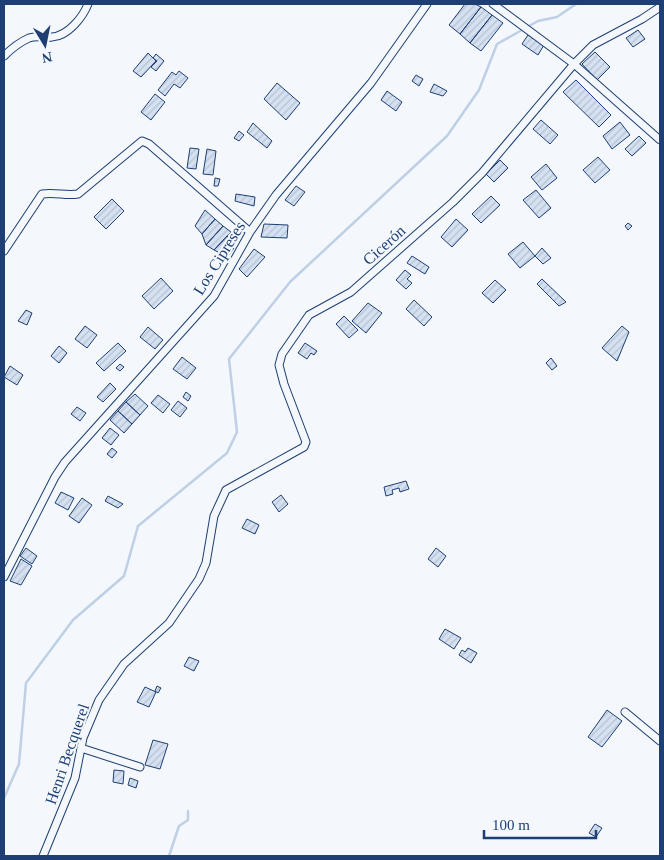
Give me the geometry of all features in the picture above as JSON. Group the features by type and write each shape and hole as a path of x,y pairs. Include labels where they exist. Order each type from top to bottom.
{"street":[{"path":"4,56 28,38 36,36 54,37 66,33 88,4"},
{"name":"Los Cipreses","path":"4,577 60,470 214,296 250,232 276,195 370,83 427,4"},
{"path":"493,4 534,32 574,64 660,140"},
{"name":"Cicerón","path":"214,516 226,490 304,447 306,442 284,384 279,365 282,354 309,315 352,292 453,202 482,173 574,64 593,45 642,19 660,7"},
{"path":"4,251 42,194 53,193 67,196 78,194 142,141 149,144 250,232"},
{"name":"Henri Becquerel","path":"43,856 75,778 81,748 92,716 113,679 135,652 151,641 169,623 199,578 206,563 214,516"},
{"path":"625,712 660,741"},
{"path":"81,748 140,768"}],"building":[{"path":"465,4 475,4 481,7 460,34 449,25"},
{"path":"481,7 492,15 470,43 460,34"},
{"path":"492,15 503,23 481,51 470,43"},
{"path":"638,30 645,39 633,47 626,38"},
{"path":"528,35 544,45 538,55 522,44"},
{"path":"595,52 610,67 597,80 582,64"},
{"path":"148,53 156,61 141,77 133,71"},
{"path":"156,54 164,61 156,71 151,67 157,61 153,58"},
{"path":"179,71 188,78 180,88 174,84 165,96 158,90 172,72 176,75"},
{"path":"416,75 423,79 419,86 412,81"},
{"path":"576,80 611,115 599,127 563,92"},
{"path":"277,83 300,103 286,120 264,99"},
{"path":"434,84 447,91 443,96 430,92"},
{"path":"387,91 402,102 396,111 381,100"},
{"path":"155,94 165,102 151,120 141,112"},
{"path":"541,120 558,135 550,144 533,129"},
{"path":"620,122 630,135 612,149 603,136"},
{"path":"253,123 272,141 267,148 247,132"},
{"path":"239,131 244,135 239,141 234,138"},
{"path":"639,136 646,143 632,156 625,149"},
{"path":"190,148 199,149 196,169 187,168"},
{"path":"207,149 216,151 213,175 203,174"},
{"path":"598,157 610,170 595,183 583,170"},
{"path":"500,160 508,168 494,182 486,174"},
{"path":"546,164 557,178 542,190 531,177"},
{"path":"215,178 220,179 218,186 214,186"},
{"path":"296,186 305,192 294,206 285,200"},
{"path":"536,190 551,208 539,218 523,200"},
{"path":"236,194 255,197 254,206 235,201"},
{"path":"491,196 500,205 481,223 472,214"},
{"path":"112,199 124,211 106,229 94,217"},
{"path":"205,210 215,219 202,234 195,226"},
{"path":"215,219 223,226 206,245 202,234"},
{"path":"456,219 468,230 452,247 441,237"},
{"path":"628,223 632,226 628,230 625,226"},
{"path":"264,224 288,225 287,238 261,237"},
{"path":"223,226 231,232 214,250 206,245"},
{"path":"227,236 233,242 222,254 214,250"},
{"path":"523,242 535,256 520,268 508,254"},
{"path":"229,245 234,248 225,260 222,254"},
{"path":"542,248 551,258 543,264 535,256"},
{"path":"254,249 265,257 247,277 239,269"},
{"path":"412,256 429,267 425,274 407,263"},
{"path":"405,270 411,275 407,279 412,283 406,289 396,280"},
{"path":"161,278 173,291 154,309 142,296"},
{"path":"542,279 566,302 559,306 537,284"},
{"path":"495,280 506,290 493,303 482,293"},
{"path":"414,300 432,317 424,326 406,309"},
{"path":"368,303 382,313 366,333 352,321"},
{"path":"26,310 32,313 27,325 18,321"},
{"path":"344,316 358,330 349,338 336,324"},
{"path":"85,326 97,335 87,348 75,339"},
{"path":"622,326 629,332 617,361 602,348"},
{"path":"148,327 163,340 155,349 140,337"},
{"path":"118,343 126,351 104,371 96,363"},
{"path":"305,343 317,351 314,355 311,353 307,359 298,353"},
{"path":"59,346 67,353 59,363 51,356"},
{"path":"182,357 196,368 187,379 173,369"},
{"path":"551,358 557,366 552,370 546,363"},
{"path":"120,364 124,367 120,371 116,368"},
{"path":"10,366 23,375 17,385 4,377"},
{"path":"110,383 116,389 103,402 97,397"},
{"path":"186,392 191,396 188,401 183,397"},
{"path":"135,394 148,406 140,415 126,402"},
{"path":"158,395 170,404 163,413 151,403"},
{"path":"178,401 187,408 180,417 171,410"},
{"path":"126,402 140,415 132,424 118,411"},
{"path":"77,407 86,413 80,421 71,414"},
{"path":"118,411 132,424 124,433 110,420"},
{"path":"110,428 119,435 111,445 102,438"},
{"path":"112,448 117,452 112,458 107,454"},
{"path":"406,481 409,489 400,492 399,488 392,490 393,494 386,496 384,487"},
{"path":"61,492 74,498 68,510 55,503"},
{"path":"281,495 288,504 279,512 272,502"},
{"path":"108,496 123,504 118,508 105,501"},
{"path":"82,498 92,505 79,523 69,516"},
{"path":"247,519 259,525 255,534 242,528"},
{"path":"26,548 37,556 32,564 20,556"},
{"path":"436,548 446,556 438,567 428,559"},
{"path":"21,559 32,566 21,585 10,581"},
{"path":"445,629 461,638 454,649 439,639"},
{"path":"468,648 477,653 471,663 459,655 462,650 465,652"},
{"path":"189,657 199,661 194,671 184,666"},
{"path":"157,686 161,688 158,693 155,691"},
{"path":"145,687 156,692 149,707 137,702"},
{"path":"607,710 622,721 602,747 588,737"},
{"path":"153,740 168,744 160,769 145,765"},
{"path":"114,770 124,771 123,784 113,782"},
{"path":"130,778 138,781 136,788 128,785"},
{"path":"595,824 602,828 596,837 589,833"}],"waterway":[{"path":"4,798 19,764 26,683 73,620 124,576 138,526 227,453 237,432 229,359 290,282 447,136 479,90 497,44 538,21 557,17 576,4"},
{"path":"169,856 179,826 188,820 188,811"}]}
